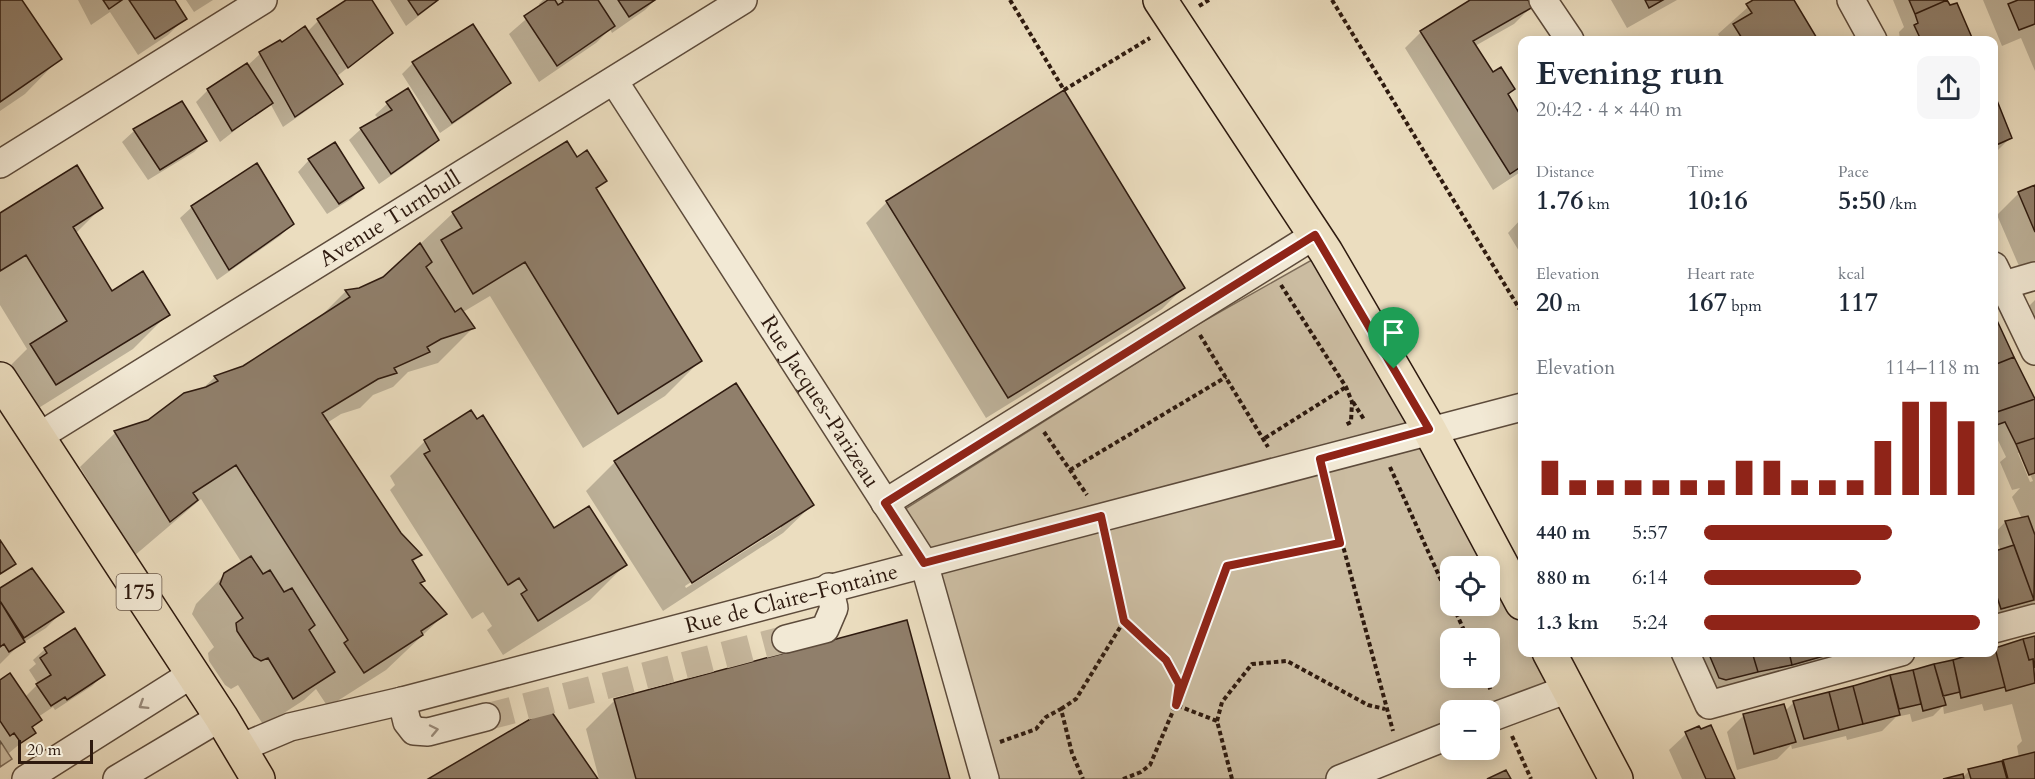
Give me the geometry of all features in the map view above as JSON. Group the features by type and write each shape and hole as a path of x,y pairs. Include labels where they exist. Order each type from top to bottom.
{"main road":[{"path":"1167,12 1315,235 1429,429 1518,596"},
{"name":"175","path":"0,379 221,717 238,749 258,779"},
{"path":"1552,657 1616,779"}],"street":[{"path":"0,164 263,0"},
{"name":"Avenue Turnbull","path":"38,437 432,190 614,81 743,0"},
{"path":"1543,0 1567,36"},
{"path":"1851,0 1871,36"},
{"name":"Rue Jacques-Parizeau","path":"614,81 924,563 985,779"},
{"path":"885,503 1315,235"},
{"path":"1998,280 2035,276"},
{"path":"1998,282 2035,351"},
{"name":"Rue de Claire-Fontaine","path":"238,749 290,727 402,701 1101,516 1272,458 1320,459 1429,429 1518,408"},
{"path":"786,639 825,629 834,608 829,587"},
{"path":"1998,627 2035,618"},
{"path":"1687,657 1709,705 1880,657"},
{"path":"27,779 192,674"},
{"path":"1500,714 1568,689"},
{"path":"402,701 407,722 414,731 428,732 486,717"},
{"path":"117,779 221,717"},
{"path":"1340,779 1369,775 1401,756 1440,739"}],"path":[{"path":"1010,0 1064,90 1167,12"},
{"path":"1332,0 1518,306"},
{"path":"1268,264 1346,387 1352,402 1351,422 1341,428"},
{"path":"1195,326 1265,438 1272,458"},
{"path":"1070,470 1226,377"},
{"path":"1265,438 1346,387"},
{"path":"1039,424 1101,516 1124,621 1166,660 1179,684 1176,705"},
{"path":"1272,458 1278,443"},
{"path":"1379,443 1440,578"},
{"path":"1320,459 1340,543 1401,756"},
{"path":"1123,779 1141,772 1150,765 1176,705 1227,566 1340,543"},
{"path":"977,751 1036,729 1046,717 1076,699 1124,621"},
{"path":"1232,779 1217,720 1222,702 1252,664 1287,662 1368,705 1386,710"},
{"path":"1176,705 1217,720"},
{"path":"1061,709 1072,753 1083,779"}],"shaded area":[{"path":"1326,252 1496,556 1440,556 1440,616 1500,616 1500,564 1518,596 1518,657 1551,657 1568,689 1500,708 1500,700 1440,700 1440,739 1340,779 985,779 894,516 1195,326"},
{"path":"0,741 12,759 0,767"}],"building":[{"path":"0,0 22,0 62,59 0,102"},
{"path":"103,0 122,0 109,9"},
{"path":"129,0 175,0 187,19 155,39"},
{"path":"346,0 372,0 393,33 348,68 317,19"},
{"path":"408,0 438,0 418,15"},
{"path":"548,0 555,0 558,5 563,2 562,0 598,0 615,26 557,66 524,16"},
{"path":"618,0 655,0 629,17"},
{"path":"1470,0 1528,0 1533,7 1473,41 1493,72 1501,67 1515,89 1508,94 1518,111 1518,169 1510,174 1420,31"},
{"path":"1645,0 1663,0 1649,8"},
{"path":"1753,0 1794,0 1816,36 1740,36 1733,24 1752,13 1746,4"},
{"path":"1909,0 1947,0 1915,14"},
{"path":"1947,0 1950,5 1957,3 1971,36 1919,36 1914,25 1918,23 1915,14"},
{"path":"2018,0 2035,0 2035,24 2019,30 2008,4"},
{"path":"473,24 511,83 452,123 412,62"},
{"path":"305,26 343,84 295,117 259,52 280,40 282,42"},
{"path":"247,63 273,103 232,131 207,89"},
{"path":"408,88 439,140 391,174 360,128 392,110 386,102"},
{"path":"1064,90 1185,288 1008,398 886,201"},
{"path":"182,101 207,141 160,170 133,129"},
{"path":"1998,103 2012,138 1998,144"},
{"path":"567,141 577,157 587,150 607,181 596,188 702,361 618,414 525,262 473,294 441,240 462,228 452,212"},
{"path":"335,142 364,188 339,204 308,159"},
{"path":"257,163 294,224 229,270 191,206"},
{"path":"77,165 103,208 73,227 112,291 143,271 170,315 56,385 30,344 67,321 26,255 0,271 0,213"},
{"path":"2035,185 2035,232 2018,192"},
{"path":"420,243 432,262 426,267 455,312 461,308 475,328 441,339 427,347 430,352 394,368 397,373 378,379 322,413 401,533 422,555 412,560 425,581 420,583 447,614 421,631 423,635 364,673 344,643 348,640 236,465 193,493 198,500 170,522 114,431 148,420 184,393 206,387 218,381 214,376 243,366 350,297 345,290 359,288 383,277"},
{"path":"1998,323 2014,357 1998,363"},
{"path":"2014,357 2035,399 1998,412 1998,363"},
{"path":"736,383 814,505 692,583 614,461"},
{"path":"2035,399 2035,438 2016,444 2005,422 1998,425 1998,412"},
{"path":"471,410 477,419 483,415 554,528 589,506 627,565 538,621 521,594 527,590 519,578 508,585 424,454 430,451 424,440"},
{"path":"2035,438 2035,473 2029,475 2016,444"},
{"path":"2028,516 2035,535 2034,600 2005,521"},
{"path":"0,540 16,564 0,574"},
{"path":"2014,545 2034,600 2001,609 1998,600 1998,550"},
{"path":"251,556 263,574 270,570 284,592 292,588 315,625 309,630 335,672 293,699 268,658 261,661 254,657 237,631 236,623 243,618 220,584 224,573"},
{"path":"32,568 64,612 24,638 0,601 0,588"},
{"path":"0,601 25,642 9,652 4,644 0,647"},
{"path":"907,620 950,779 636,779 614,699"},
{"path":"75,628 105,675 67,700 65,697 51,706 36,684 51,675 40,658 47,653 44,648"},
{"path":"2035,636 2035,668 2033,659 2029,660 2023,639"},
{"path":"2023,639 2029,660 2033,659 2035,683 2006,691 1997,657 1998,647"},
{"path":"1710,657 1754,657 1758,672 1726,680 1719,678"},
{"path":"1754,657 1790,657 1792,665 1758,672"},
{"path":"1790,657 1820,657 1792,665"},
{"path":"1962,657 1997,657 2005,687 1961,698 1953,660"},
{"path":"1953,660 1960,692 1943,696 1934,664"},
{"path":"1934,664 1946,705 1923,711 1913,670"},
{"path":"1913,670 1921,704 1899,709 1890,675"},
{"path":"10,673 42,720 32,727 36,733 21,743 14,733 10,736 0,721 0,680"},
{"path":"1890,675 1900,715 1863,724 1853,686"},
{"path":"1853,686 1863,724 1839,730 1829,692"},
{"path":"1829,692 1839,730 1804,739 1793,701"},
{"path":"1784,704 1796,742 1754,754 1743,714"},
{"path":"549,708 598,779 428,779"},
{"path":"1711,725 1735,779 1706,779 1685,732 1699,726 1701,729"},
{"path":"2035,752 2035,779 2008,779 2003,760"},
{"path":"2002,761 2007,779 1971,779 1968,769"},
{"path":"1506,770 1511,779 1487,779"},
{"path":"1963,774 1964,779 1943,779"}],"tunnel":[{"path":"486,717 786,639"}],"route":[{"path":"1315,235 1394,369 1429,429 1320,459 1340,543 1227,566 1176,705 1179,684 1166,660 1124,621 1101,516 924,563 885,503 1315,235"}]}
